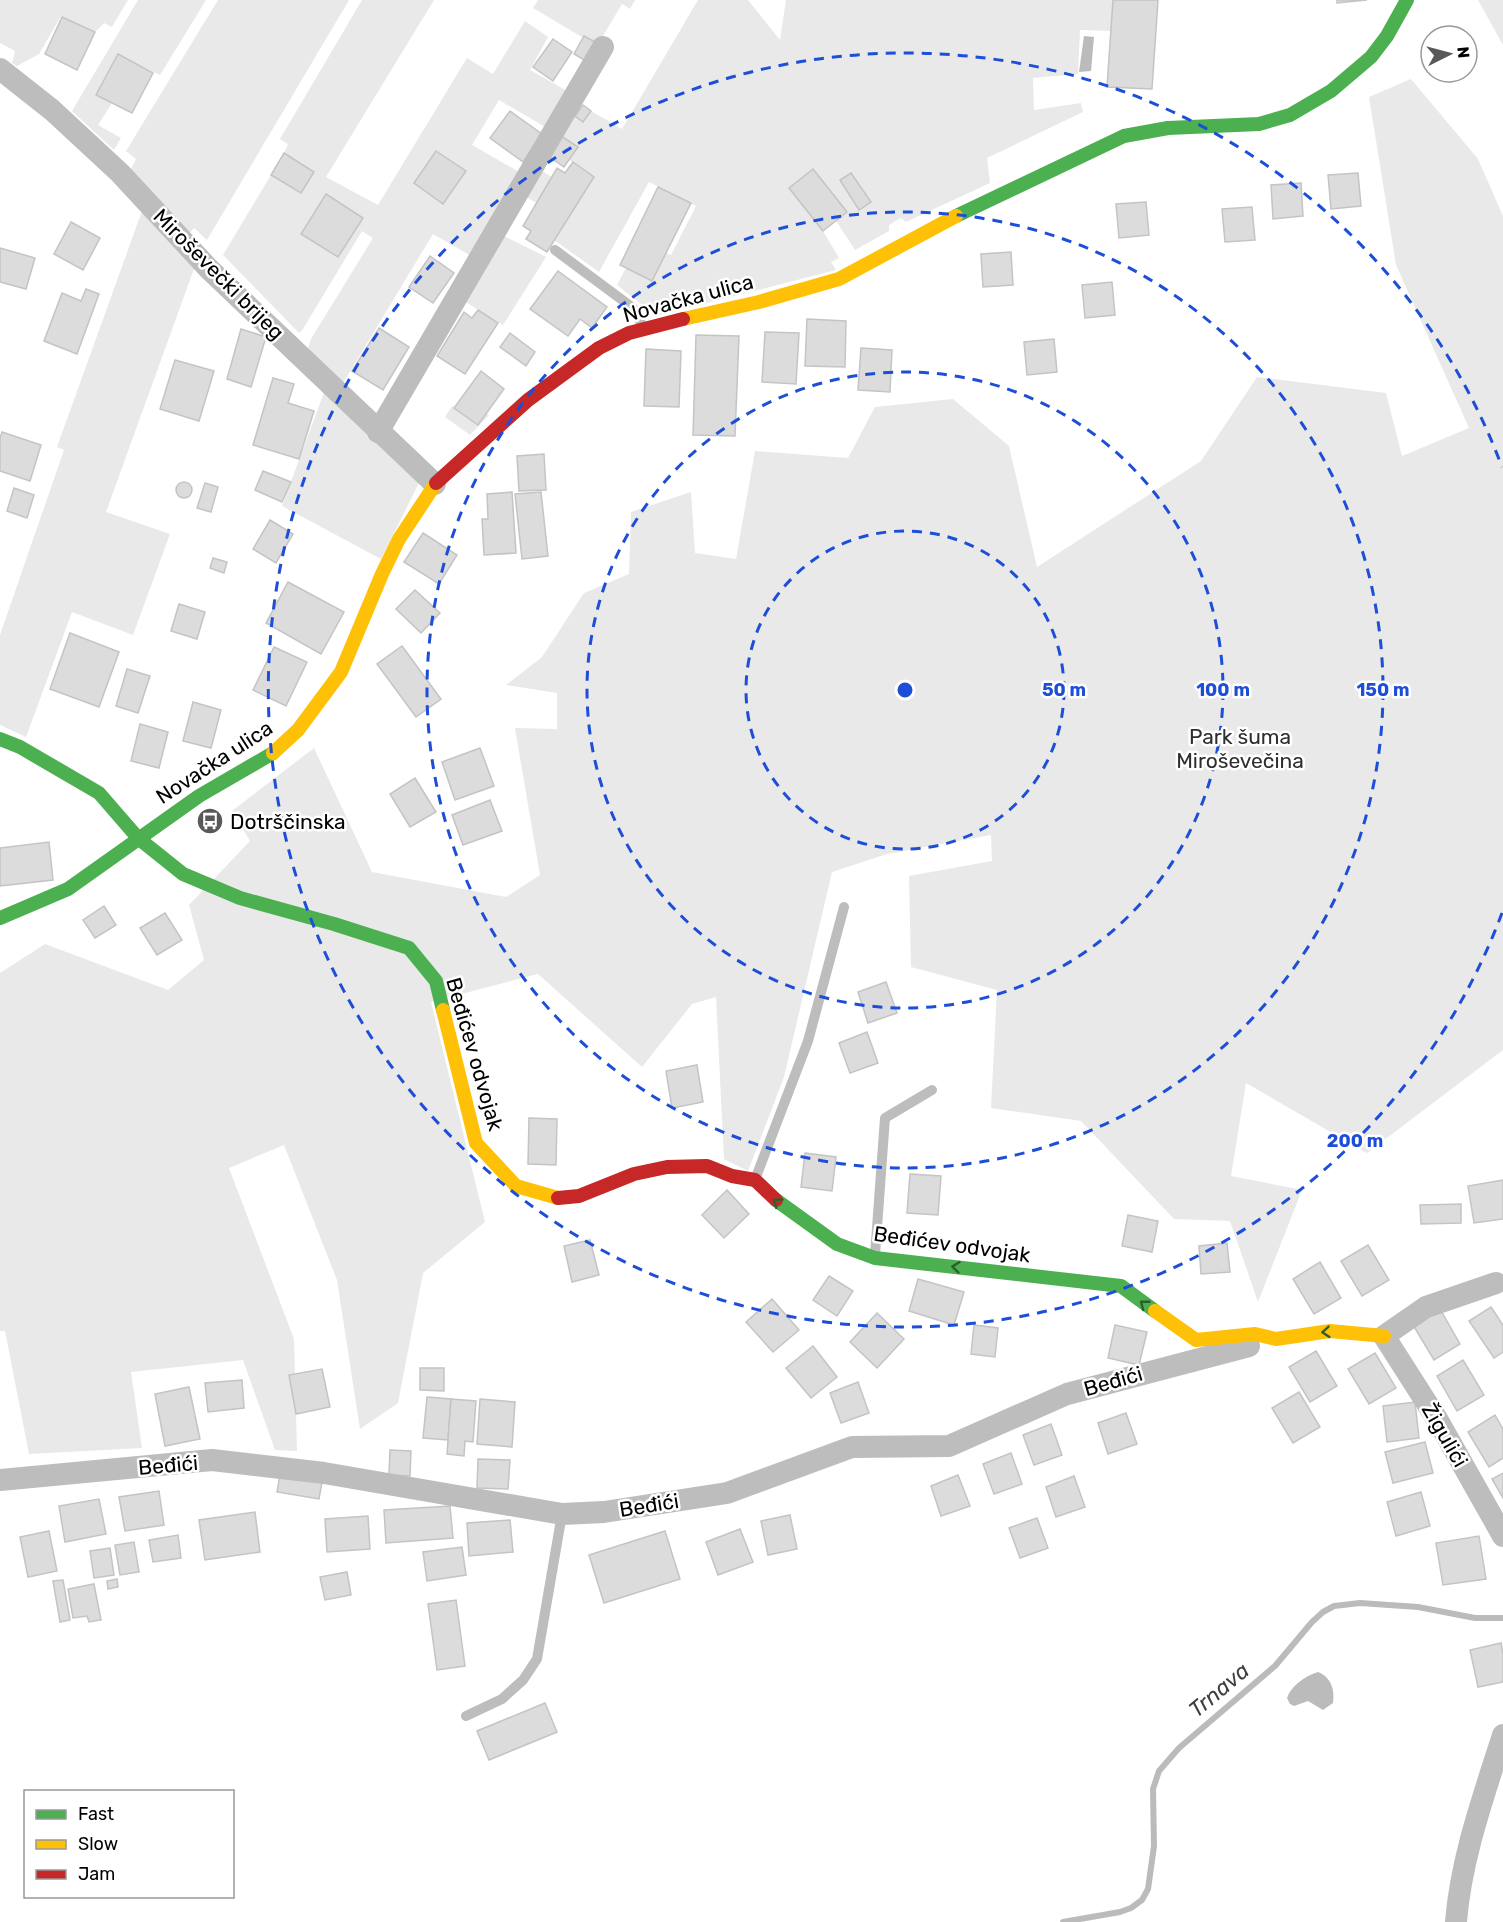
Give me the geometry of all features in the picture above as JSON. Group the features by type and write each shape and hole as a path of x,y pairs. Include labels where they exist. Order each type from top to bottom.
{"street":[{"name":"Novačka ulica","path":"0,918 68,889 199,796 275,752 298,730 341,672 399,539 435,484 476,445 537,394 599,348 643,328 759,302 839,279 944,221 1124,136 1165,128 1243,126 1267,123 1298,111 1317,102 1338,86 1377,50 1407,0"},
{"path":"378,432 603,47"},
{"name":"Miroševečki brijeg","path":"0,69 52,110 120,173 209,269 300,353 378,432 435,484"},
{"name":"Beđićev odvojak","path":"0,739 20,747 99,793 138,838 183,874 240,898 409,948 436,981 476,1143 516,1186 557,1198 579,1196 634,1174 667,1167 707,1166 732,1176 755,1180 771,1197 837,1244 875,1258 1121,1286 1196,1340 1255,1334 1276,1339 1330,1331 1384,1336"},
{"path":"1384,1336 1426,1307 1496,1283"},
{"name":"Žigulići","path":"1384,1336 1437,1419 1503,1536"},
{"name":"Beđići","path":"0,1480 212,1460 324,1473 562,1514 604,1512 727,1493 852,1447 949,1446 1067,1394 1276,1339"},
{"path":"1456,1922 1458,1893 1480,1805 1503,1735"}],"lane":[{"path":"555,250 633,308 643,328"},
{"path":"755,1180 808,1041 844,907"},
{"path":"875,1258 885,1118 932,1089"},
{"path":"466,1716 502,1699 523,1680 537,1659 562,1514"}],"green space":[{"path":"0,0 128,0 112,27 104,23 95,32 61,16 39,54 17,66 12,63 15,51 0,43"},
{"path":"138,0 206,0 160,75 117,55 96,94 112,103 98,125 121,138 114,150 72,111"},
{"path":"218,0 349,0 207,240 194,228 188,235 129,173 136,159 126,151"},
{"path":"362,0 434,0 326,177 378,205 467,58 493,74 525,21 548,37 530,70 569,92 547,128 499,100 472,145 521,173 471,256 433,234 340,385 307,351 311,339 373,238 362,231 299,333 223,255 284,153 288,144 280,139"},
{"path":"538,0 635,0 630,9 622,4 597,46 533,8"},
{"path":"698,0 748,0 780,40 786,0 1113,0 1111,31 1080,30 1078,74 1033,78 1034,110 1081,103 1083,112 987,158 990,183 906,222 901,218 889,225 889,231 855,250 836,221 812,169 789,188 823,231 839,258 831,262 836,270 656,316 617,285 626,268 666,253 671,255 696,206 649,182 599,272 554,240 593,177 569,160 577,147 561,136 575,116 583,122 591,111 622,129"},
{"path":"1478,0 1503,0 1503,45"},
{"name":"Park šuma Miroševečina","path":"1411,79 1478,159 1503,216 1503,1050 1367,1153 1246,1083 1231,1176 1302,1190 1258,1302 1230,1221 1174,1219 1081,1121 991,1108 997,990 911,967 909,876 992,861 991,835 887,854 832,872 784,1077 748,1171 724,1159 716,997 692,1004 642,1067 538,974 431,1002 485,1222 423,1273 398,1403 360,1429 337,1280 284,1145 229,1168 294,1339 297,1451 275,1450 243,1360 131,1372 142,1448 29,1454 5,1331 0,1331 0,973 45,944 168,990 204,960 189,905 250,841 232,811 314,748 372,872 506,897 540,875 515,728 557,729 557,693 506,685 542,657 584,593 629,574 631,512 691,492 695,553 736,559 755,451 848,458 875,407 953,399 1009,446 1037,567 1201,461 1257,377 1386,393 1402,456 1469,428 1396,265 1369,97"},
{"path":"540,170 552,177 537,203 524,196"},
{"path":"142,211 195,266 106,512 170,534 133,635 72,612 26,737 0,725 0,635 64,450 57,447"},
{"path":"504,236 546,257 503,325 464,301"},
{"path":"326,387 419,483 381,559 282,506"},
{"path":"452,406 464,412 478,408 489,415 470,435 445,417"}],"shaded area":[{"path":"1084,36 1094,37 1091,71 1079,72"},
{"path":"1318,1672 1331,1684 1333,1703 1323,1710 1308,1701 1294,1706 1290,1704 1287,1698 1292,1689 1308,1676"}],"building":[{"path":"1113,0 1158,0 1152,89 1107,87"},
{"path":"1337,0 1367,0 1337,3"},
{"path":"62,17 95,32 77,70 45,54"},
{"path":"584,36 597,43 586,61 574,54"},
{"path":"553,39 572,52 553,81 533,67"},
{"path":"118,54 153,73 132,113 96,95"},
{"path":"583,105 591,111 583,122 575,116"},
{"path":"510,111 542,134 523,162 490,138"},
{"path":"561,136 578,147 564,167 548,156"},
{"path":"436,151 466,171 443,204 414,183"},
{"path":"284,153 314,172 301,193 271,175"},
{"path":"573,162 594,177 547,252 526,239 531,231 523,226 557,168 565,173"},
{"path":"813,169 847,212 823,231 789,188"},
{"path":"851,173 871,202 859,210 840,180"},
{"path":"1358,173 1361,206 1331,209 1328,175"},
{"path":"1301,183 1303,216 1273,219 1271,185"},
{"path":"658,187 691,203 652,281 620,265"},
{"path":"326,194 363,218 338,257 301,234"},
{"path":"1146,202 1149,235 1119,238 1116,204"},
{"path":"1252,207 1255,240 1225,242 1222,209"},
{"path":"71,222 100,238 83,270 54,254"},
{"path":"0,248 35,258 26,289 0,282"},
{"path":"1011,252 1013,285 983,287 981,254"},
{"path":"430,256 454,273 433,303 409,287"},
{"path":"558,271 607,307 592,328 580,319 568,336 530,309"},
{"path":"1112,282 1115,315 1085,318 1082,285"},
{"path":"86,289 99,294 77,354 44,341 62,293 81,301"},
{"path":"478,310 498,323 465,374 437,356 464,312 472,318"},
{"path":"807,319 846,321 845,367 805,366"},
{"path":"379,328 409,347 383,390 352,371"},
{"path":"241,329 266,337 251,387 227,379"},
{"path":"765,332 799,333 796,384 762,382"},
{"path":"510,333 535,352 526,366 500,347"},
{"path":"696,335 739,336 735,436 693,435"},
{"path":"1054,339 1057,372 1027,375 1024,342"},
{"path":"861,348 892,350 890,392 858,390"},
{"path":"646,349 681,351 679,407 644,406"},
{"path":"175,360 214,371 199,421 160,409"},
{"path":"481,371 504,389 478,425 454,408"},
{"path":"273,378 294,384 288,403 314,411 299,459 253,445"},
{"path":"2,432 41,445 30,481 0,471"},
{"path":"544,454 546,490 519,491 517,456"},
{"path":"263,471 291,482 282,502 255,490"},
{"path":"181,482 187,482 192,490 190,496 181,498 176,493 176,487"},
{"path":"205,483 218,487 211,512 197,508"},
{"path":"14,488 34,495 27,518 7,511"},
{"path":"512,492 516,553 484,555 482,519 488,519 487,494"},
{"path":"541,492 548,556 522,559 515,494"},
{"path":"270,520 293,534 276,563 253,549"},
{"path":"423,533 457,555 439,584 404,562"},
{"path":"213,558 227,562 224,573 210,568"},
{"path":"288,582 344,612 321,654 266,623"},
{"path":"415,590 440,613 421,633 396,609"},
{"path":"179,604 205,612 197,639 171,631"},
{"path":"70,633 119,652 99,707 50,689"},
{"path":"402,646 441,699 416,717 377,664"},
{"path":"274,647 307,662 286,706 253,690"},
{"path":"127,669 150,676 138,713 116,706"},
{"path":"193,702 221,710 211,748 183,741"},
{"path":"140,724 168,732 159,768 131,761"},
{"path":"480,748 494,786 455,800 442,762"},
{"path":"415,778 436,812 410,827 390,794"},
{"path":"490,800 502,831 463,845 452,815"},
{"path":"49,842 53,880 0,886 0,848"},
{"path":"104,906 116,925 95,938 83,920"},
{"path":"165,913 182,940 157,955 140,928"},
{"path":"886,982 897,1013 868,1023 858,992"},
{"path":"867,1032 878,1063 850,1073 839,1043"},
{"path":"697,1065 703,1102 672,1108 666,1071"},
{"path":"529,1118 557,1119 556,1165 528,1164"},
{"path":"805,1153 836,1157 832,1191 801,1187"},
{"path":"910,1174 941,1176 938,1215 907,1213"},
{"path":"1503,1180 1503,1219 1474,1223 1468,1186"},
{"path":"727,1190 749,1214 724,1238 702,1215"},
{"path":"1461,1204 1461,1223 1421,1224 1420,1205"},
{"path":"1128,1215 1158,1221 1152,1252 1122,1246"},
{"path":"590,1240 599,1275 572,1282 564,1246"},
{"path":"1227,1243 1230,1272 1201,1274 1199,1246"},
{"path":"1368,1245 1389,1280 1362,1296 1341,1261"},
{"path":"1320,1262 1341,1298 1314,1314 1293,1279"},
{"path":"829,1276 853,1291 837,1316 813,1300"},
{"path":"918,1279 964,1292 954,1325 909,1311"},
{"path":"772,1299 799,1330 773,1352 746,1322"},
{"path":"1491,1307 1503,1325 1503,1352 1494,1358 1469,1321"},
{"path":"1440,1309 1460,1344 1434,1360 1413,1325"},
{"path":"877,1313 904,1339 877,1368 850,1342"},
{"path":"974,1325 998,1328 995,1357 971,1354"},
{"path":"1115,1325 1147,1332 1139,1365 1108,1358"},
{"path":"813,1346 837,1377 811,1398 786,1368"},
{"path":"1316,1351 1337,1386 1310,1402 1289,1367"},
{"path":"1375,1353 1396,1388 1369,1404 1348,1369"},
{"path":"1463,1360 1484,1395 1457,1411 1437,1376"},
{"path":"420,1368 444,1368 444,1391 420,1390"},
{"path":"322,1369 330,1407 296,1414 289,1375"},
{"path":"242,1380 244,1408 208,1412 205,1383"},
{"path":"858,1382 869,1413 841,1423 830,1393"},
{"path":"189,1387 200,1439 165,1446 155,1394"},
{"path":"1299,1392 1320,1427 1293,1443 1272,1408"},
{"path":"427,1397 451,1399 448,1440 423,1438"},
{"path":"451,1399 476,1401 473,1442 465,1441 464,1456 447,1454"},
{"path":"480,1399 515,1402 512,1447 477,1444"},
{"path":"1415,1402 1419,1438 1387,1442 1383,1406"},
{"path":"1126,1413 1137,1444 1108,1454 1098,1423"},
{"path":"1495,1415 1503,1429 1503,1458 1489,1467 1468,1432"},
{"path":"1051,1424 1062,1455 1034,1465 1023,1435"},
{"path":"1425,1442 1433,1473 1393,1483 1385,1452"},
{"path":"390,1450 411,1451 410,1476 389,1475"},
{"path":"1011,1453 1022,1484 994,1494 983,1464"},
{"path":"478,1459 510,1460 508,1489 477,1488"},
{"path":"1503,1473 1503,1498 1492,1479"},
{"path":"280,1475 322,1482 319,1499 277,1492"},
{"path":"958,1475 970,1506 941,1516 931,1486"},
{"path":"1074,1476 1085,1507 1056,1517 1046,1487"},
{"path":"159,1491 164,1525 125,1531 119,1497"},
{"path":"1421,1492 1430,1526 1396,1536 1387,1502"},
{"path":"99,1499 106,1534 65,1542 59,1506"},
{"path":"450,1506 453,1538 386,1543 384,1510"},
{"path":"255,1512 260,1552 205,1560 199,1520"},
{"path":"790,1515 797,1549 768,1555 761,1521"},
{"path":"368,1516 370,1549 327,1552 325,1519"},
{"path":"1037,1518 1048,1548 1020,1558 1009,1528"},
{"path":"510,1520 513,1552 469,1556 467,1523"},
{"path":"740,1529 753,1562 718,1575 706,1542"},
{"path":"49,1531 57,1571 28,1577 20,1537"},
{"path":"665,1531 680,1579 604,1603 589,1555"},
{"path":"178,1535 181,1558 153,1562 149,1540"},
{"path":"1479,1536 1486,1579 1443,1585 1436,1543"},
{"path":"134,1542 139,1572 120,1575 115,1545"},
{"path":"462,1547 466,1575 427,1581 423,1552"},
{"path":"110,1548 114,1575 94,1578 90,1551"},
{"path":"347,1572 351,1595 325,1600 320,1577"},
{"path":"117,1579 118,1587 108,1589 107,1581"},
{"path":"63,1580 70,1620 60,1622 53,1581"},
{"path":"94,1584 101,1620 89,1622 87,1616 73,1618 68,1589"},
{"path":"456,1600 465,1666 437,1670 428,1604"},
{"path":"1501,1643 1503,1682 1478,1687 1470,1650"},
{"path":"545,1703 557,1732 489,1760 477,1731"}],"waterway":[{"name":"Trnava","path":"1063,1922 1120,1912 1142,1900 1148,1889 1154,1846 1153,1789 1159,1771 1179,1748 1275,1666 1323,1612 1334,1606 1360,1603 1418,1607 1475,1618 1503,1618"}],"traffic: fast":[{"path":"956,216 1124,136 1168,128 1259,124 1290,115 1331,91 1371,57 1387,36 1407,0"},
{"path":"0,739 20,747 99,793 138,838 183,874 240,898 409,948 436,981 443,1010"},
{"path":"0,918 68,889 199,796 273,753"},
{"path":"776,1200 837,1244 875,1258 1121,1286 1155,1311"}],"traffic: slow":[{"path":"683,319 759,302 839,279 956,216"},
{"path":"273,753 298,730 341,672 399,539 436,483"},
{"path":"443,1010 476,1143 516,1186 558,1198"},
{"path":"1155,1311 1196,1340 1255,1334 1276,1339 1330,1331 1384,1336"}],"traffic: jam":[{"path":"436,483 528,400 599,348 629,333 683,319"},
{"path":"558,1198 579,1196 634,1174 667,1167 707,1166 732,1176 755,1180 776,1200"}],"place":[{"name":"Dotrščinska","path":"210,821"}]}
